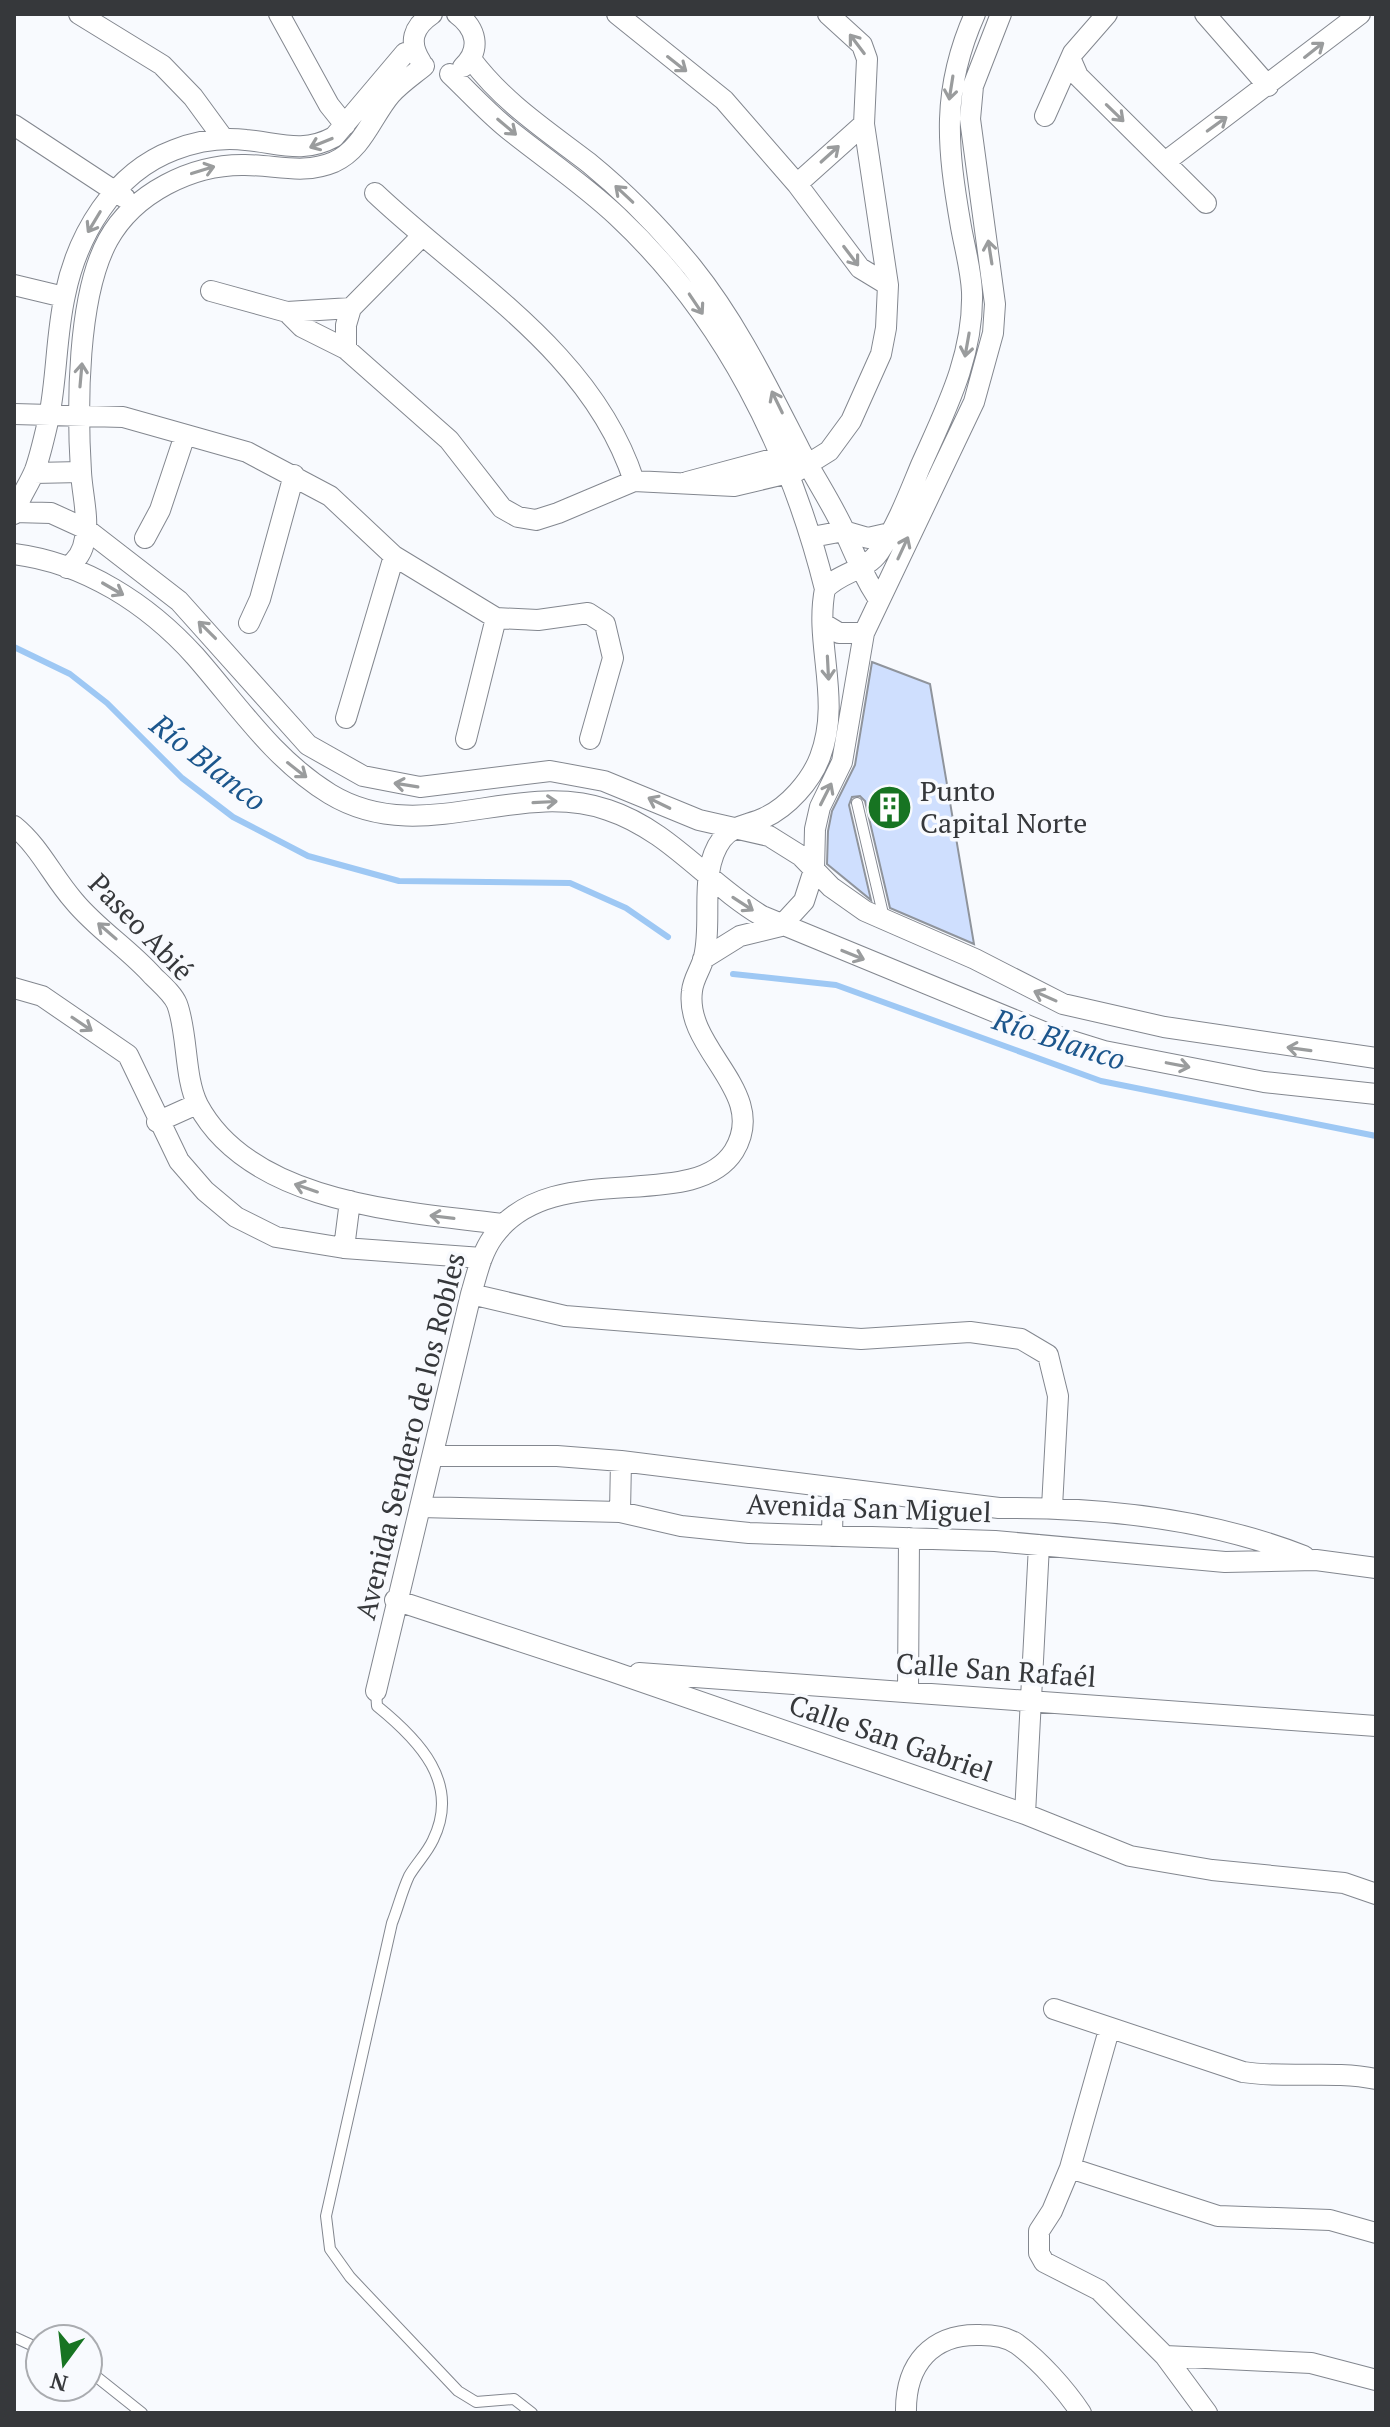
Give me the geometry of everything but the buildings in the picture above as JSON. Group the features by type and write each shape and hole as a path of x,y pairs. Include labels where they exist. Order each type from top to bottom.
{"street":[{"path":"79,14 162,65 193,97 223,138"},
{"path":"279,14 329,105 345,125"},
{"path":"617,14 724,100 797,184 860,268 888,285"},
{"path":"287,312 302,327 346,349 449,440 502,508 518,517 536,520 634,481 682,483 724,469 783,467 837,442 862,399 881,354 888,285 864,124 867,59 862,45 828,14"},
{"path":"825,589 837,578 873,560 890,533 955,387 970,330 970,266 949,154 948,115 961,45 975,14"},
{"path":"703,959 740,936 781,926 804,901 814,870 817,819 842,762 864,633 974,402 993,333 992,264 970,119 973,86 1001,14"},
{"path":"1045,116 1078,44 1107,14"},
{"path":"1205,14 1268,86"},
{"path":"1165,162 1360,14"},
{"path":"419,59 413,36 422,17"},
{"path":"450,74 471,59 476,43 466,17"},
{"path":"732,829 767,817 785,804 803,786 819,759 829,712 825,589 812,537 759,405 689,294 666,266 617,216 507,128 450,74 434,72 419,59 405,53 334,137 310,148 223,138 170,151 116,190 93,220 82,242 64,297 49,416 34,473 14,512 51,513 86,529 179,601 308,745 341,767 384,782 420,787 550,771 580,775 732,829 769,836 801,856 847,900 885,921 950,947 1063,1004 1164,1027 1376,1058"},
{"path":"67,568 79,556 86,529 81,472 80,385 94,276 107,241 134,206 175,180 207,168 247,165 307,170 338,160 365,134 390,95 419,59"},
{"path":"471,59 492,87 522,114 589,164 646,214 692,268 738,332 844,531 858,569 879,600"},
{"path":"1071,60 1078,76 1206,203"},
{"path":"797,184 864,124"},
{"path":"14,125 116,190 134,206"},
{"path":"375,193 421,237 530,325 587,390 622,444 634,481"},
{"path":"346,349 346,325 351,308 421,237"},
{"path":"14,285 64,297"},
{"path":"211,291 287,312 351,308"},
{"path":"14,414 123,417 247,452 330,496 394,556 496,618 538,620 588,613 605,624 613,658 590,739"},
{"path":"145,538 160,510 185,435"},
{"path":"34,473 81,472"},
{"path":"249,623 260,599 294,475"},
{"path":"812,537 844,531 868,538 890,533"},
{"path":"15,551 67,568 120,592 162,622 291,767 332,796 380,812 426,818 517,803 564,801 608,810 676,846 743,905 781,926 1046,1033 1104,1051 1264,1082 1376,1094"},
{"path":"346,718 394,556"},
{"path":"466,739 496,618"},
{"path":"824,624 839,633 864,633"},
{"name":"Paseo Abié","path":"14,826 33,842 74,902 133,953 176,1001 197,1104 223,1136 259,1166 299,1187 382,1209 503,1224"},
{"name":"Avenida Sendero de los Robles","path":"376,1691 395,1600 471,1294 482,1258 503,1224 544,1198 573,1191 693,1178 728,1159 741,1133 743,1113 739,1096 695,1026 692,987 703,959 709,918 709,878 715,851 732,829"},
{"path":"14,988 42,996 128,1055 157,1122 179,1161 205,1191 236,1217 276,1237 344,1248 482,1258"},
{"path":"1343,1092 1347,1056"},
{"path":"157,1122 197,1104"},
{"path":"344,1248 350,1201"},
{"path":"471,1294 565,1316 611,1320 861,1339 970,1332 1021,1339 1048,1355 1058,1396 1052,1507"},
{"name":"Avenida San Miguel","path":"433,1456 557,1456 621,1461 999,1508 1052,1507 1134,1516 1201,1524 1262,1539 1316,1560"},
{"path":"620,1512 621,1461"},
{"path":"832,1536 833,1488"},
{"name":"Avenida San Miguel","path":"420,1507 620,1512 681,1526 832,1536 995,1541 1225,1562 1316,1560 1376,1568"},
{"path":"995,1541 999,1508"},
{"path":"1133,1552 1134,1516"},
{"path":"908,1692 909,1538"},
{"path":"1025,1814 1039,1545"},
{"name":"Calle San Gabriel","path":"395,1600 1025,1814 1130,1856 1212,1870 1344,1883 1376,1894"},
{"name":"Calle San Rafaél","path":"611,1671 1376,1726"},
{"path":"1344,1883 1376,1885"},
{"path":"1054,2009 1109,2030 1243,2072 1265,2076 1345,2073 1376,2079"},
{"path":"1109,2030 1070,2168 1052,2211 1039,2231 1039,2253 1044,2262 1099,2290 1165,2356 1207,2413"},
{"path":"1070,2168 1218,2216 1330,2220 1376,2233"},
{"path":"906,2413 906,2396 917,2364 937,2342 964,2334 994,2335 1016,2343 1081,2413"},
{"path":"1165,2356 1311,2363 1376,2380"}],"lane":[{"path":"857,803 885,921"},
{"path":"376,1691 377,1706 425,1751 438,1773 443,1810 433,1840 409,1877 392,1923 326,2216 330,2249 350,2277 458,2391 476,2402 514,2399 532,2413"},
{"path":"104,2383 142,2413"}],"waterway":[{"name":"Río Blanco","path":"14,647 70,674 107,703 182,778 233,817 308,856 399,881 570,883 626,908 668,937"},
{"name":"Río Blanco","path":"733,974 836,985 1101,1081 1376,1136"}],"place":[{"name":"Punto Capital Norte","path":"889,807"}]}
